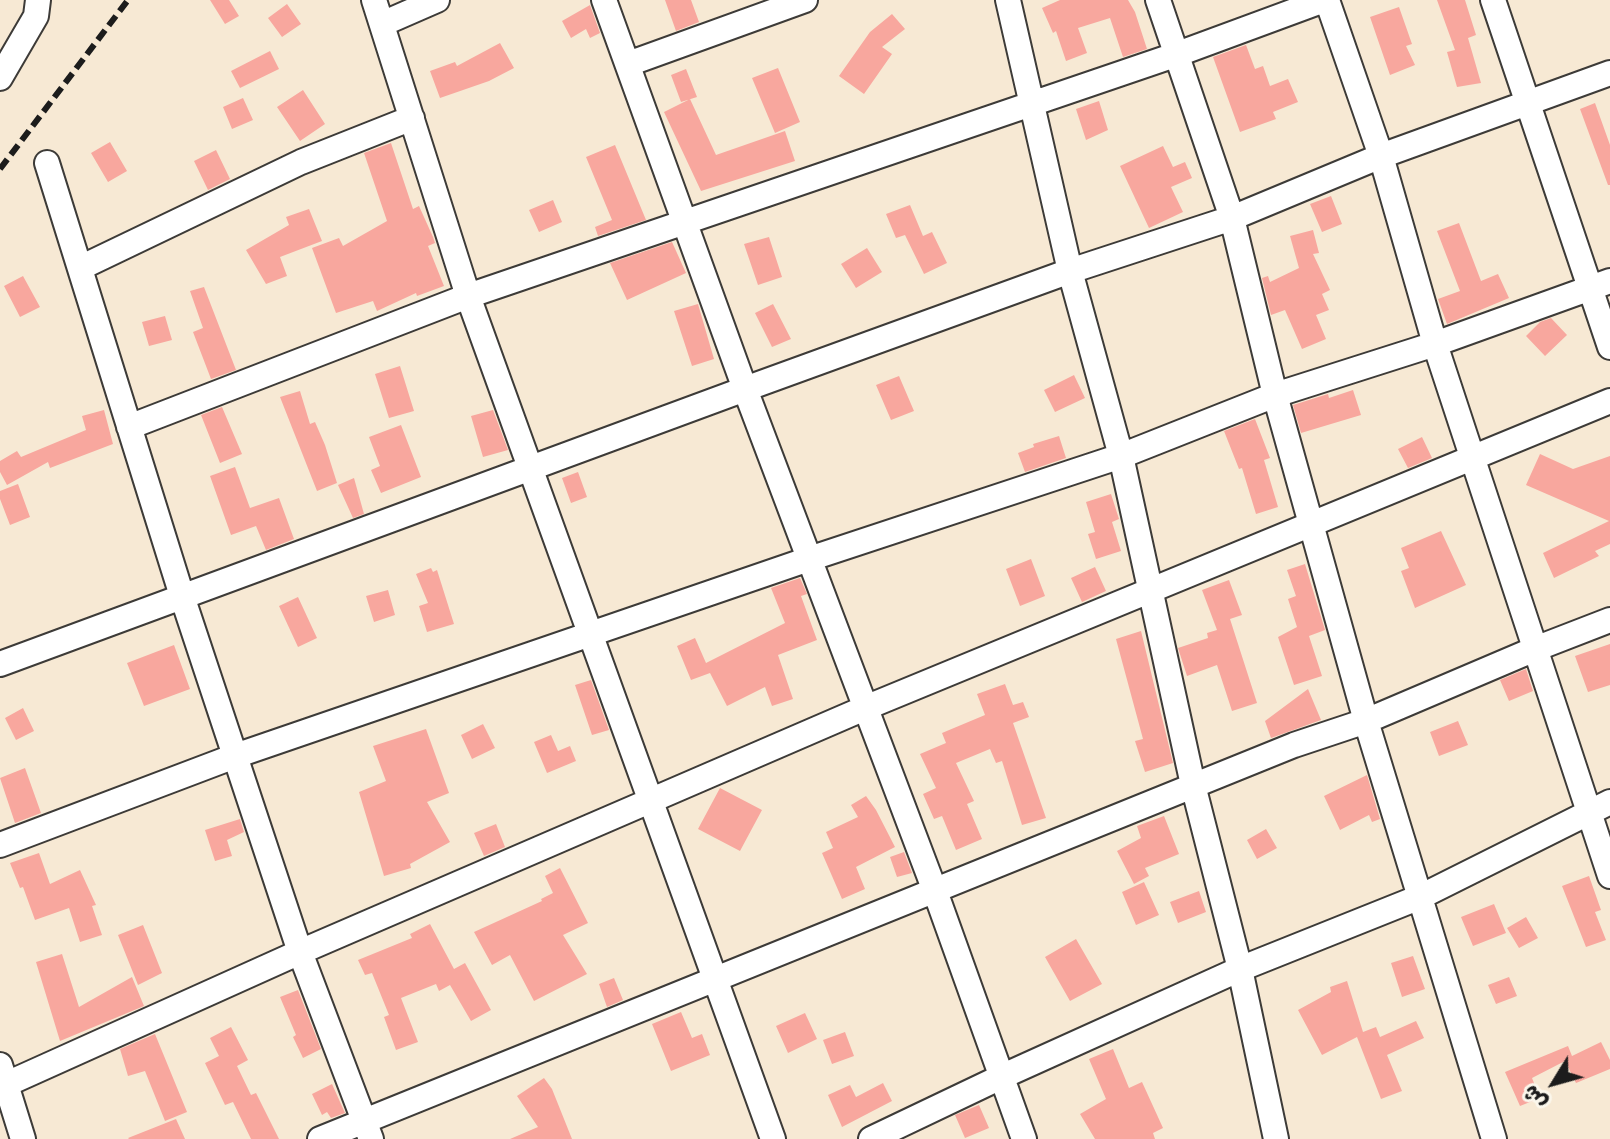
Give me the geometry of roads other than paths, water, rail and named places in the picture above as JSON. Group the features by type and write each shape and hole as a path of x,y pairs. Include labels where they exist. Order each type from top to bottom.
{"street":[{"path":"0,78 36,16 38,0"},
{"path":"374,0 468,296 773,1139"},
{"path":"382,24 437,0"},
{"path":"604,0 1024,1139"},
{"path":"628,64 805,0"},
{"path":"1008,0 1070,271 1121,456 1193,785 1240,969 1276,1139"},
{"path":"1158,0 1232,218 1275,395 1366,721 1494,1139"},
{"path":"129,427 468,296 1175,55 1325,0 1381,156 1435,344 1535,649 1599,807 1610,876"},
{"path":"1493,0 1527,105 1600,285 1610,347"},
{"path":"0,664 1070,271 1232,218 1381,156 1610,73"},
{"path":"80,268 301,162 412,118"},
{"path":"47,163 182,596 300,952 368,1130"},
{"path":"0,845 235,756 590,633 1121,456 1275,395 1435,344 1600,285"},
{"path":"23,1139 2,1079 865,708 1610,401"},
{"path":"320,1139 368,1130 717,979 1193,785 1294,745 1366,721 1610,620"},
{"path":"871,1139 1240,969 1420,897 1599,807"}],"railway":[{"path":"0,169 128,0"}]}
